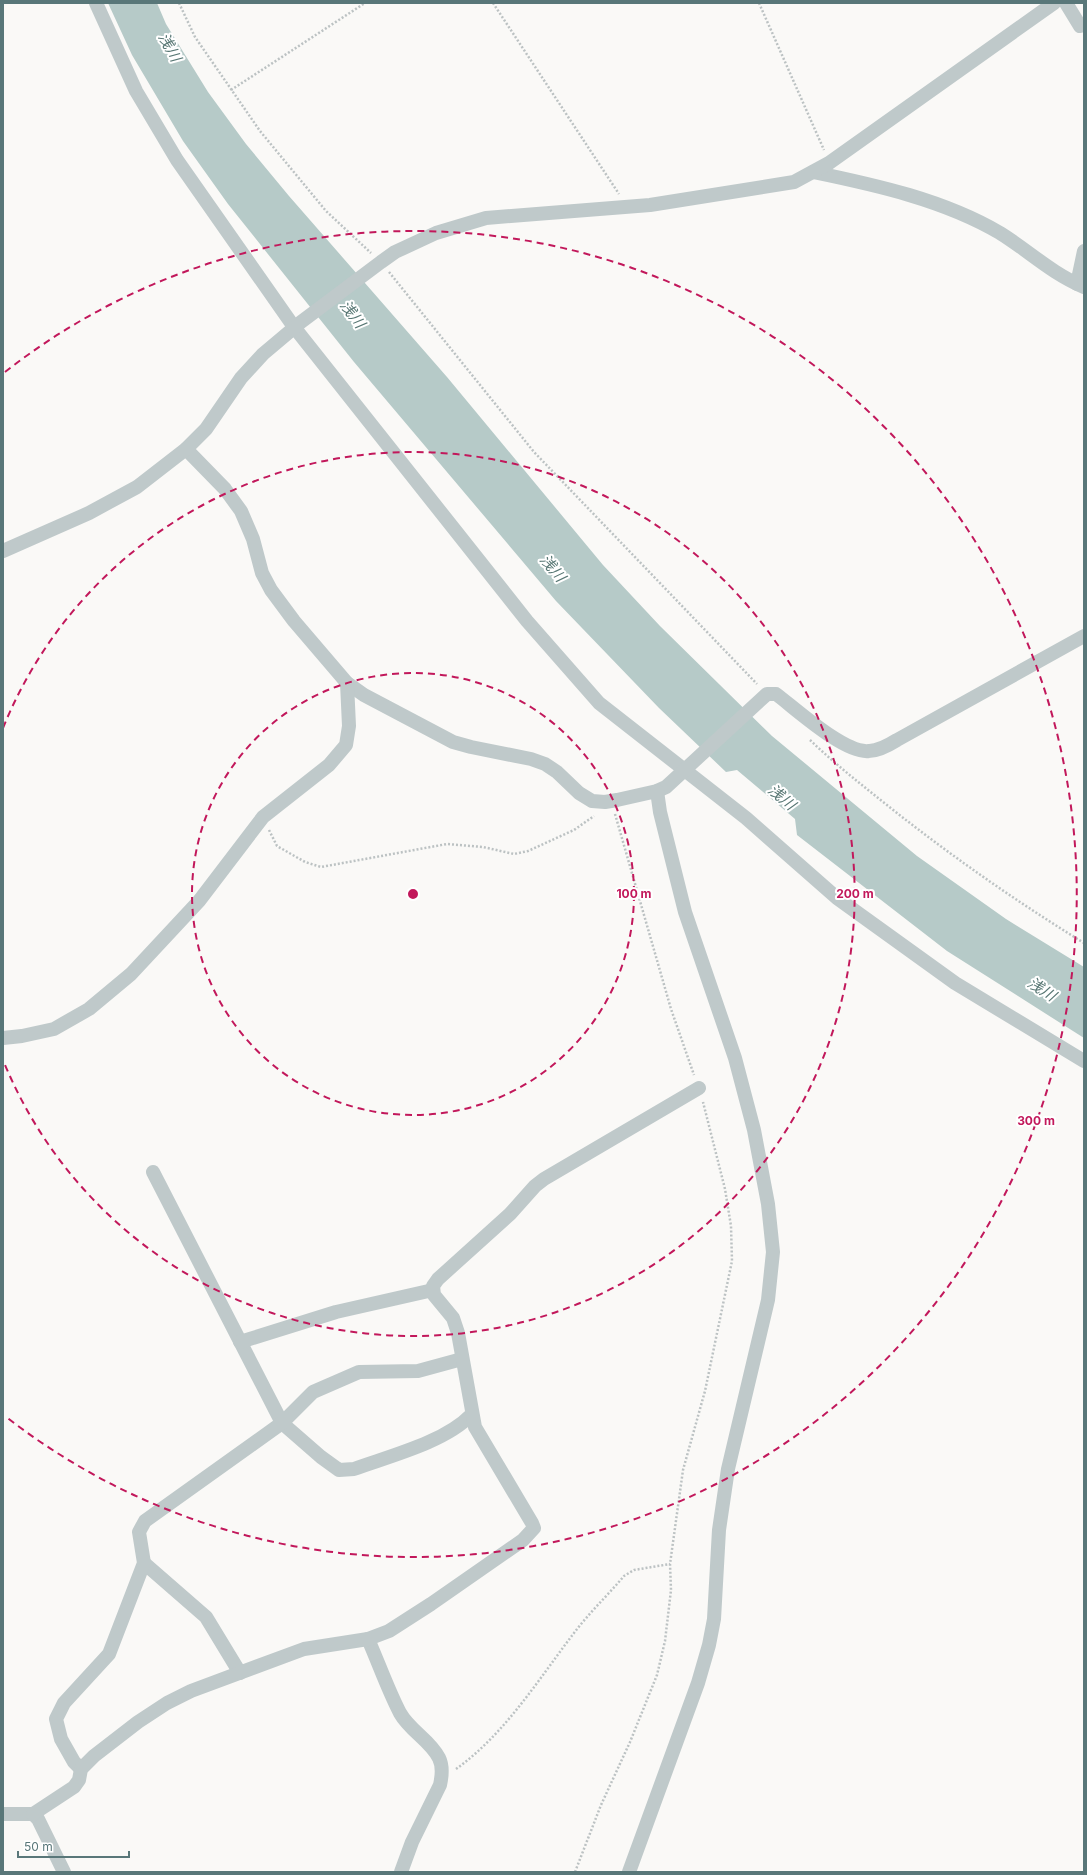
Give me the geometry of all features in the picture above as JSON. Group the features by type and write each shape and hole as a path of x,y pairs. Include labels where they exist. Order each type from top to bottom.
{"street":[{"path":"96,3 136,91 170,147 298,325 527,621 599,703 687,767 837,898 955,983 1084,1061"},
{"path":"3,550 89,513 137,487 186,449 206,429 241,378 263,354 298,325 395,252 436,233 486,218 650,205 794,182 829,163 1054,3"},
{"path":"1066,3 1080,26 1084,25"},
{"path":"813,172 884,186 966,216 1000,233 1041,264 1080,286 1084,251"},
{"path":"186,449 225,489 241,511 253,539 262,573 271,590 294,621 347,683 364,695 454,742 471,747 531,759 546,764 557,772 579,793 592,800 608,801 657,791 673,782 687,767 762,699 776,694 831,736 854,750 868,752 897,740 1084,636"},
{"path":"3,1038 22,1036 54,1029 89,1009 131,974 198,901 263,817 329,765 346,745 348,726 347,683"},
{"path":"629,1872 698,1683 709,1645 714,1619 719,1530 728,1469 768,1300 773,1252 768,1204 754,1130 735,1058 685,912 660,812 657,791"},
{"path":"3,1814 33,1814 74,1787 79,1780 81,1769 94,1756 138,1722 167,1703 190,1691 304,1649 368,1639 388,1631 431,1604 523,1540 534,1528 475,1427 458,1333 453,1318 434,1295 433,1286 438,1279 510,1214 535,1186 544,1179 699,1088"},
{"path":"153,1172 282,1423 321,1457 339,1470 354,1469 448,1434 462,1425 472,1415"},
{"path":"240,1342 336,1312 434,1290"},
{"path":"81,1769 74,1762 61,1739 56,1719 64,1703 109,1654 144,1563 139,1532 145,1521 282,1423 314,1392 359,1372 418,1371 462,1359"},
{"path":"144,1563 206,1617 240,1673"},
{"path":"368,1639 401,1714 409,1726 431,1746 440,1759 442,1775 440,1785 405,1870"},
{"path":"33,1814 38,1819 64,1872"}],"path":[{"path":"179,3 195,37 231,90 260,131 326,211 376,266 534,452 762,699"},
{"path":"231,90 365,3"},
{"path":"493,3 628,206"},
{"path":"759,3 829,163"},
{"path":"809,739 835,764 988,882 1084,943"},
{"path":"263,817 277,846 305,862 321,867 447,844 483,846 514,854 528,851 574,830 591,819 608,801 671,1009 699,1088 716,1146 725,1189 732,1226 732,1261 705,1391 683,1470 670,1564 671,1590 665,1641 657,1675 630,1742 600,1805 575,1872"},
{"path":"442,1775 457,1768 496,1732 526,1698 575,1632 624,1576 634,1570 670,1564"}],"water":[{"name":"浅川","path":"108,3 157,3 166,24 208,92 246,144 289,196 447,377 603,565 660,626 772,736 917,856 1006,919 1084,967 1084,1038 947,951 797,835 795,819 737,770 726,772 659,708 556,601 354,362 228,204 183,141 132,55"}]}
